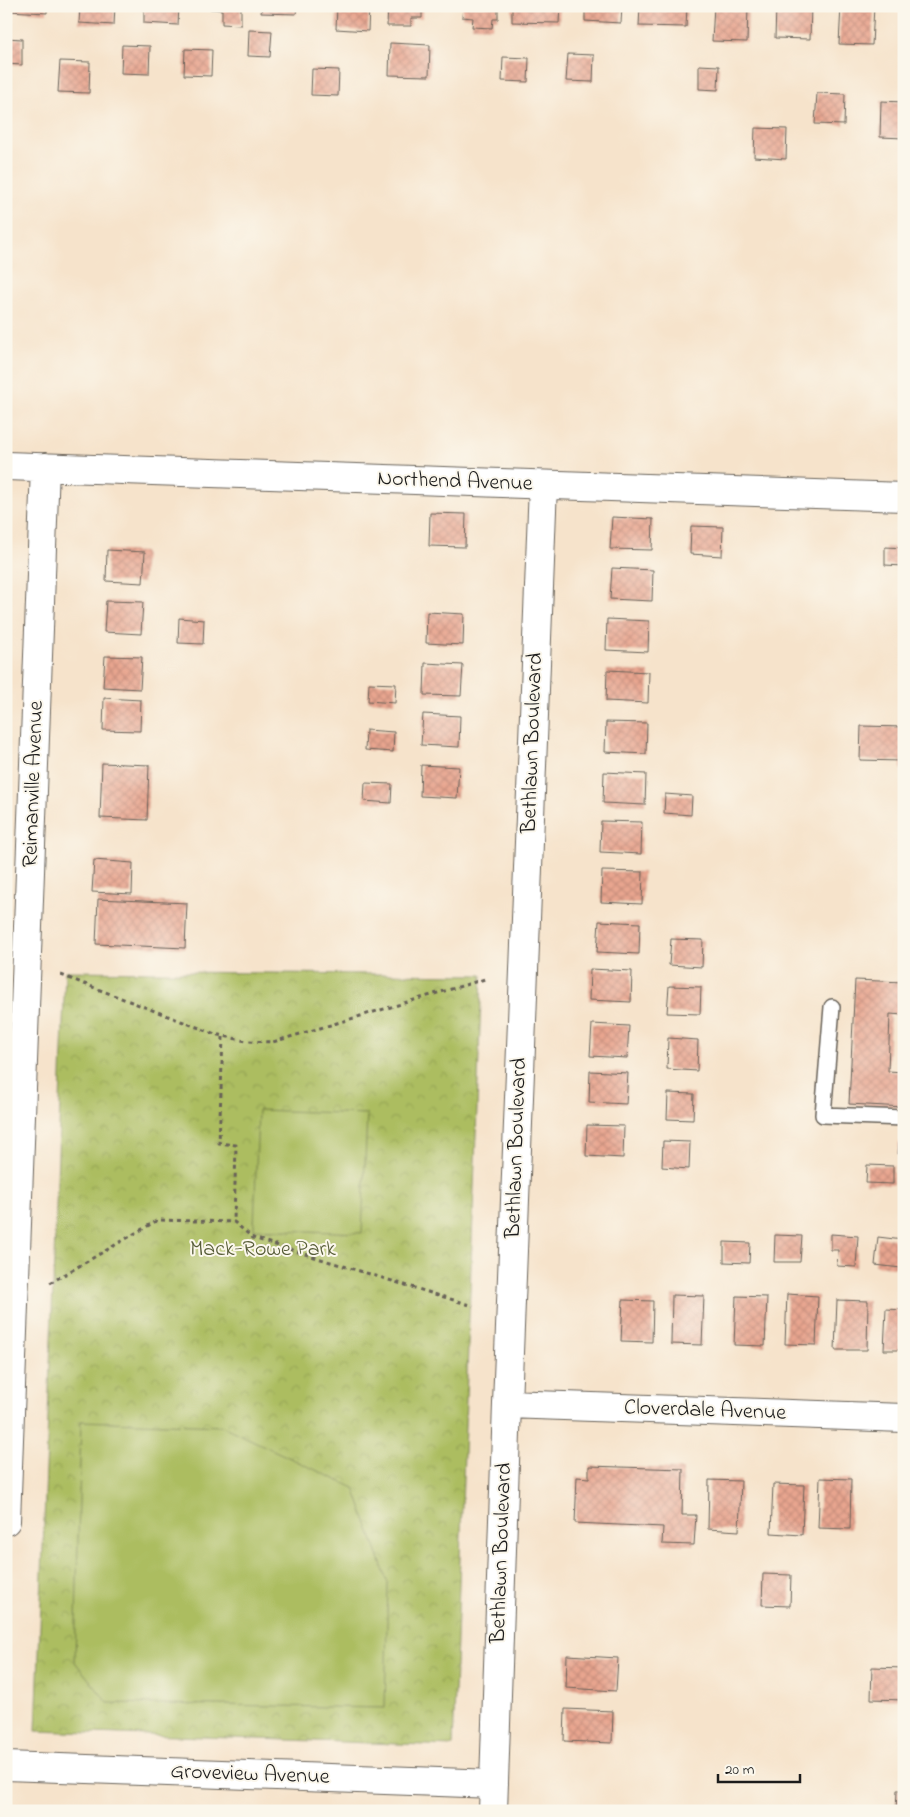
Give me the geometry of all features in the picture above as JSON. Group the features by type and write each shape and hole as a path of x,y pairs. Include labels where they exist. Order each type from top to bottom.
{"street":[{"name":"Northend Avenue","path":"6,466 904,497"},
{"name":"Reimanville Avenue","path":"6,1521 45,467"},
{"name":"Bethlawn Boulevard","path":"494,1798 542,485"},
{"name":"Cloverdale Avenue","path":"507,1404 904,1418"},
{"name":"Groveview Avenue","path":"6,1766 494,1798"}],"lane":[{"path":"832,1007 823,1115 904,1118"}],"path":[{"path":"61,975 223,1036 246,1041 273,1042 485,979"},
{"path":"223,1036 218,1143 236,1145 234,1222"},
{"path":"50,1282 158,1220 234,1222 253,1238 473,1306"}],"green space":[{"name":"Mack-Rowe Park","path":"65,971 482,975 453,1746 36,1731"},
{"path":"258,1110 367,1114 362,1233 254,1229"},
{"path":"81,1421 222,1426 354,1488 388,1583 385,1708 108,1703 75,1662"}],"building":[{"path":"8,6 47,6 47,13 8,11"},
{"path":"80,6 115,6 114,25 79,23"},
{"path":"144,6 179,6 178,25 144,23"},
{"path":"210,6 241,6 241,25 222,24 222,10 210,9"},
{"path":"262,6 297,6 296,14 261,13"},
{"path":"337,6 369,6 368,31 336,29"},
{"path":"388,6 422,6 422,18 411,18 411,26 387,26"},
{"path":"463,6 498,6 498,19 493,19 492,28 472,27 473,18 462,17"},
{"path":"512,6 560,6 559,23 512,22"},
{"path":"585,6 622,6 621,23 585,21"},
{"path":"640,6 687,6 686,27 639,26"},
{"path":"714,6 748,6 747,42 712,41"},
{"path":"776,6 811,6 810,39 775,38"},
{"path":"841,6 874,6 872,45 839,44"},
{"path":"249,30 272,31 270,57 248,56"},
{"path":"6,38 22,39 22,65 6,64"},
{"path":"390,43 430,45 429,76 389,75"},
{"path":"122,45 150,46 149,74 121,73"},
{"path":"185,49 212,50 211,76 184,75"},
{"path":"568,54 594,55 593,82 566,81"},
{"path":"503,57 529,58 528,82 502,81"},
{"path":"60,61 90,62 89,93 58,92"},
{"path":"699,65 719,66 718,90 699,89"},
{"path":"312,69 339,70 338,96 311,95"},
{"path":"817,93 845,94 844,125 815,124"},
{"path":"881,101 904,102 904,138 880,137"},
{"path":"755,128 787,129 786,159 754,157"},
{"path":"430,513 466,514 465,547 429,546"},
{"path":"612,517 653,519 652,550 610,549"},
{"path":"691,526 723,527 722,556 690,554"},
{"path":"885,547 904,548 904,566 885,565"},
{"path":"107,550 145,552 143,583 106,581"},
{"path":"612,568 653,570 652,601 610,599"},
{"path":"106,601 143,602 141,634 104,632"},
{"path":"427,612 464,614 463,645 426,643"},
{"path":"179,618 204,620 203,644 178,643"},
{"path":"607,619 649,621 648,652 606,650"},
{"path":"105,656 142,657 140,689 103,687"},
{"path":"425,663 463,665 461,696 424,695"},
{"path":"607,670 649,672 648,703 606,701"},
{"path":"369,683 396,684 395,703 368,701"},
{"path":"104,698 141,700 140,731 103,730"},
{"path":"423,714 460,716 459,747 421,745"},
{"path":"606,722 647,723 646,754 605,752"},
{"path":"861,726 904,727 904,770 901,770 901,761 860,760"},
{"path":"366,730 394,732 393,752 365,750"},
{"path":"102,763 149,765 147,820 100,818"},
{"path":"421,765 459,767 457,798 420,796"},
{"path":"604,772 646,774 645,805 603,803"},
{"path":"365,783 392,784 391,803 364,801"},
{"path":"665,794 692,796 691,815 664,813"},
{"path":"601,821 642,822 641,854 600,852"},
{"path":"94,860 133,863 132,894 92,892"},
{"path":"602,871 643,872 642,904 601,902"},
{"path":"98,899 187,903 185,948 96,944"},
{"path":"599,921 640,923 639,954 597,952"},
{"path":"671,939 703,940 702,967 669,965"},
{"path":"590,969 632,971 631,1002 589,1000"},
{"path":"855,980 904,982 904,1015 890,1014 888,1071 904,1072 904,1107 849,1104"},
{"path":"669,986 701,987 700,1014 667,1013"},
{"path":"592,1024 629,1026 627,1058 590,1056"},
{"path":"668,1038 698,1040 697,1071 667,1069"},
{"path":"590,1071 628,1073 626,1104 589,1102"},
{"path":"668,1093 694,1094 693,1120 667,1119"},
{"path":"587,1125 624,1126 623,1158 586,1156"},
{"path":"663,1141 690,1142 689,1169 662,1167"},
{"path":"899,1142 904,1142 904,1155 898,1154"},
{"path":"867,1165 893,1166 893,1184 866,1183"},
{"path":"831,1234 858,1236 856,1267 837,1266 838,1250 831,1250"},
{"path":"775,1235 802,1236 800,1262 774,1262"},
{"path":"878,1237 903,1240 901,1268 875,1265"},
{"path":"724,1242 750,1243 749,1263 724,1262"},
{"path":"787,1294 818,1296 816,1345 785,1344"},
{"path":"672,1295 704,1296 702,1345 671,1344"},
{"path":"736,1296 767,1297 765,1346 734,1345"},
{"path":"623,1300 653,1301 652,1342 621,1341"},
{"path":"837,1300 868,1301 867,1350 835,1350"},
{"path":"886,1309 904,1310 904,1350 884,1350"},
{"path":"589,1466 683,1469 682,1515 696,1515 694,1545 662,1544 663,1527 575,1523 577,1477 589,1478"},
{"path":"820,1478 851,1479 850,1529 818,1528"},
{"path":"709,1480 741,1481 739,1531 708,1529"},
{"path":"773,1484 804,1485 802,1535 771,1533"},
{"path":"763,1574 791,1575 790,1606 762,1605"},
{"path":"567,1655 618,1658 616,1691 566,1688"},
{"path":"872,1667 904,1668 904,1700 871,1699"},
{"path":"565,1709 613,1711 612,1743 564,1741"},
{"path":"897,1790 904,1790 904,1811 896,1811"}]}
